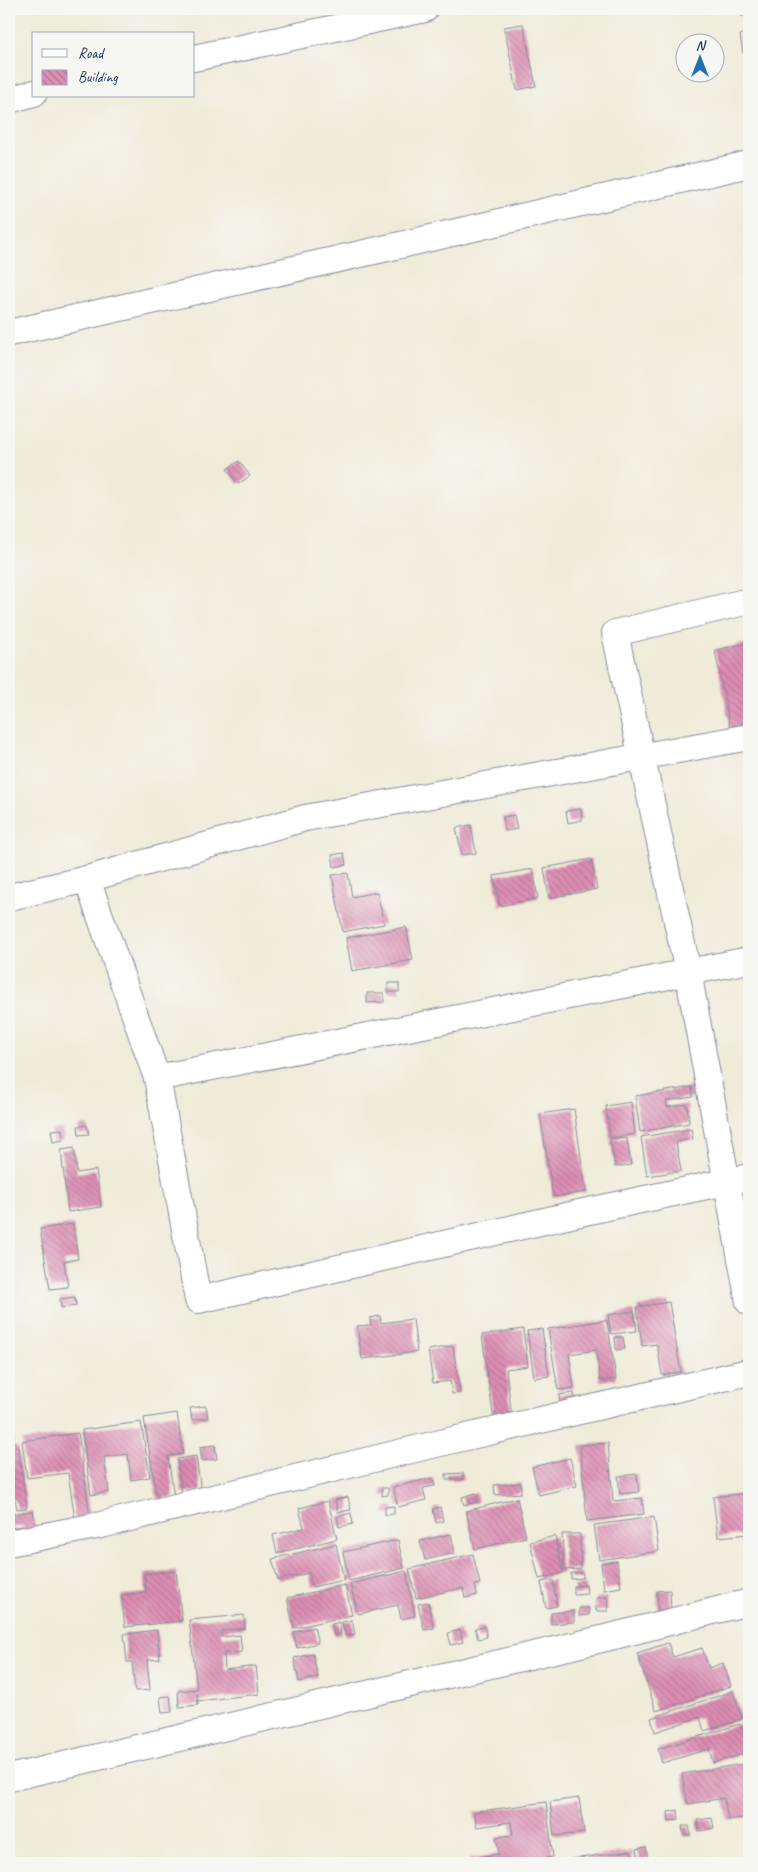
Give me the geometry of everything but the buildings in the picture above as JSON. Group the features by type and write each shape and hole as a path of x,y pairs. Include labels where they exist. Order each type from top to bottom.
{"street":[{"path":"195,58 424,9"},
{"path":"9,100 32,94"},
{"path":"9,333 749,164"},
{"path":"749,601 615,633 688,972 738,1180 749,1302"},
{"path":"9,897 87,879 306,818 749,737"},
{"path":"87,879 157,1078 198,1300 584,1212 738,1180"},
{"path":"157,1078 749,960"},
{"path":"9,1543 101,1525 436,1444 749,1372"},
{"path":"9,1778 590,1642 749,1602"}]}
